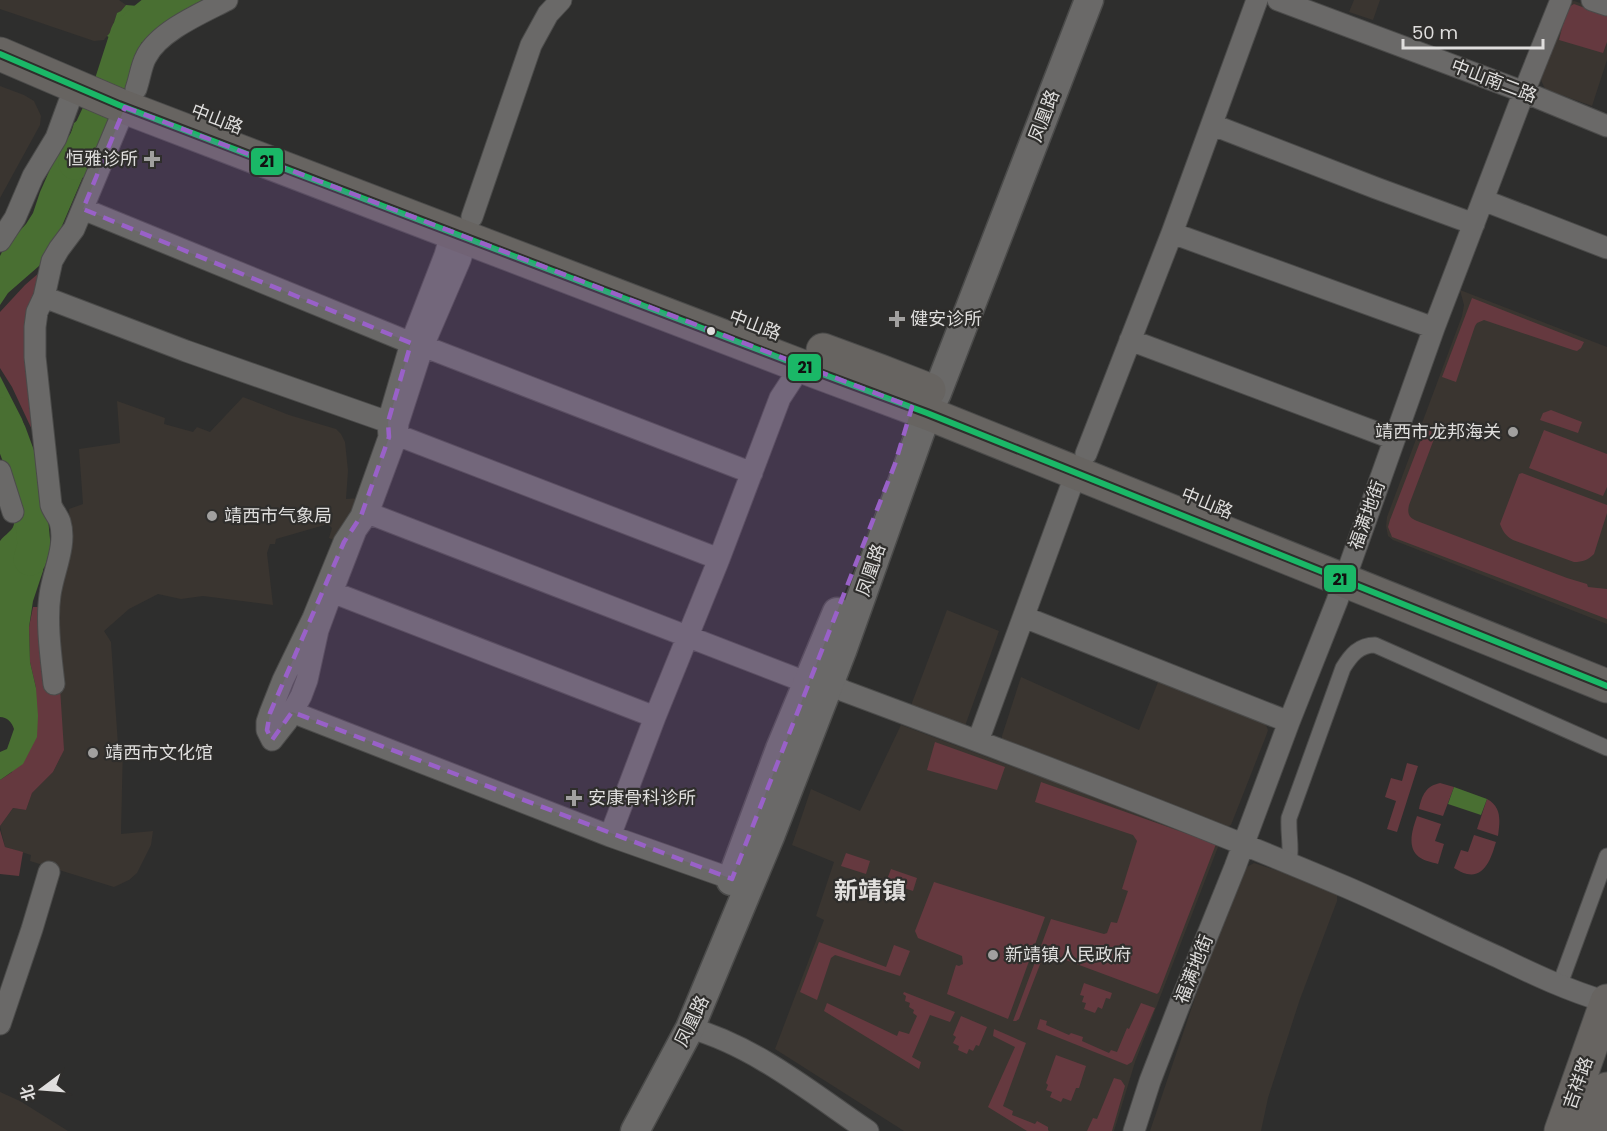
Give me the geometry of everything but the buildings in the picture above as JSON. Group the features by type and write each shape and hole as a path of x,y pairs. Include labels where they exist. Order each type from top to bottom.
{"main road":[{"name":"凤凰路","path":"924,400 1074,0"},
{"name":"凤凰路","path":"634,1131 690,1028 771,834 857,565 895,464 924,400 1089,0"},
{"name":"中山路","path":"0,33 82,81"},
{"name":"中山路","path":"0,54 127,96 464,228 801,366 924,400"},
{"name":"中山路","path":"464,228 924,400 1347,570 1607,663"},
{"name":"中山路","path":"1347,570 1607,686"},
{"name":"凤凰路","path":"621,1131 708,953 732,879 780,749 819,683"},
{"name":"吉祥路","path":"1561,1131 1607,1002"},
{"name":"吉祥路","path":"1591,1131 1607,1089"}],"street":[{"path":"54,684 49,611 60,548 61,528 51,505 34,343 37,312 44,297 52,261 74,229 127,96 145,58 159,38 227,0"},
{"path":"393,429 361,516 344,543 270,712 267,730 272,740 292,712 307,680 318,630 356,530 368,513 445,255 464,228 531,45 548,14 561,0"},
{"path":"978,741 1081,464 1173,233 1257,0"},
{"name":"中山南二路","path":"1278,0 1524,92 1607,126"},
{"name":"福满地街","path":"1134,1131 1150,1081 1337,601 1434,328 1561,0"},
{"path":"1592,0 1607,5"},
{"path":"0,241 20,209 33,176 56,138 82,81"},
{"path":"1213,124 1474,224"},
{"path":"1483,200 1607,248"},
{"path":"82,209 417,345 752,473"},
{"path":"1173,233 1434,328"},
{"path":"44,297 393,429 719,559"},
{"path":"1130,340 1394,439"},
{"path":"610,836 780,398 801,366"},
{"path":"0,471 13,512"},
{"path":"368,513 688,638 844,691 1243,844 1409,915 1512,964 1607,1002"},
{"path":"332,592 656,717"},
{"path":"1024,617 1289,722"},
{"path":"1289,864 1291,852 1289,818 1343,668 1353,653 1362,647 1375,645 1607,748"},
{"path":"292,712 610,836 732,879"},
{"path":"1560,984 1607,856"},
{"path":"0,1024 49,872"},
{"path":"690,1028 707,1033 766,1062 868,1131"}],"highlighted area":[{"path":"125,107 912,407 895,464 732,879 292,712 272,740 267,730 270,713 344,542 361,516 389,437 388,422 411,343 83,209"}],"shaded area":[{"path":"0,0 119,0 126,5 117,13 111,32 104,40 94,41 0,9"},
{"path":"145,0 214,0 130,48 107,36 111,32 117,13 126,5 138,6"},
{"path":"1354,0 1380,0 1373,20 1349,12"},
{"path":"1574,1 1607,11 1607,60 1592,106 1545,89 1541,80 1566,5"},
{"path":"1574,4 1607,16 1607,42 1603,53 1559,40 1567,8"},
{"path":"0,86 34,101 41,116 40,125 0,198"},
{"path":"82,117 100,126 102,132 50,254 8,293 0,305 0,256 33,213 56,156 71,133 74,123"},
{"path":"40,272 24,350 34,434 12,387 0,368 0,312"},
{"name":"靖西市龙邦海关","path":"1460,290 1607,347 1607,624 1393,540 1388,536 1387,517 1462,316 1464,305"},
{"path":"1472,298 1584,342 1577,351 1484,320 1475,326 1456,382 1442,377"},
{"path":"0,376 22,419 38,470 40,502 20,505 11,480 6,455 0,442"},
{"name":"靖西市气象局","path":"243,397 289,415 336,429 345,442 348,471 346,499 361,498 340,543 329,538 332,528 328,524 276,539 275,544 270,544 267,553 273,605 203,596 181,599 158,594 129,609 104,631 111,642 118,745 123,744 121,834 153,831 151,845 137,873 129,880 114,887 30,861 31,855 5,847 0,826 13,808 26,810 32,793 53,772 61,756 55,594 71,533 69,509 83,504 79,449 120,443 117,401 165,418 164,424 193,432 197,427 210,432"},
{"path":"1551,410 1582,422 1578,433 1540,420 1543,413"},
{"path":"1425,429 1431,431 1434,439 1409,505 1410,517 1587,584 1588,587 1607,589 1607,619 1392,537 1388,527 1390,520"},
{"path":"1544,430 1607,454 1607,487 1603,496 1529,468"},
{"path":"1522,473 1607,505 1607,513 1592,556 1580,562 1574,562 1513,540 1505,534 1500,524 1519,474"},
{"path":"39,512 46,517 48,528 43,571 33,601 29,627 30,662 36,688 37,737 23,764 0,780 0,752 7,749 14,729 9,720 0,717 0,541 13,528 13,517"},
{"path":"33,607 42,610 60,688 64,750 53,772 32,793 26,810 13,808 0,826 0,780 12,772 36,688 30,662 29,627"},
{"path":"947,610 999,631 965,726 910,708"},
{"path":"1021,677 1139,730 1160,677 1265,723 1268,730 1231,825 1227,827 1002,740"},
{"name":"新靖镇人民政府","path":"901,725 1215,839 1218,843 1135,1062 1114,1131 904,1131 775,1049 824,920 816,916 834,862 792,845 811,789 860,811"},
{"path":"935,742 1005,767 997,790 927,770"},
{"path":"1407,763 1418,766 1397,832 1387,829 1396,801 1385,797 1391,778 1402,781"},
{"path":"1041,782 1216,844 1157,994 1047,953 1044,954 1019,1019 1013,1021 1051,919 1104,934 1107,933 1111,922 1117,923 1128,891 1122,889 1137,841 1133,835 1035,802"},
{"path":"1440,783 1454,787 1443,816 1419,809 1425,792 1431,786"},
{"path":"1454,787 1487,799 1481,815 1448,804"},
{"path":"1487,799 1498,810 1498,836 1477,829"},
{"path":"1417,816 1441,824 1435,841 1444,844 1438,864 1421,858 1415,853 1412,837"},
{"path":"0,830 5,847 23,852 19,876 0,874"},
{"path":"1474,835 1496,842 1490,859 1483,869 1479,873 1467,874 1454,868 1461,850 1468,852"},
{"path":"846,853 870,861 866,874 841,866"},
{"path":"1254,863 1335,890 1337,895 1337,901 1300,999 1268,1098 1261,1131 1150,1131 1196,995 1245,868"},
{"path":"891,869 917,878 913,891 886,882"},
{"path":"934,882 1045,917 1008,1019 947,994 956,965 963,964 962,956 918,938 915,931"},
{"path":"819,942 886,967 894,945 910,951 900,976 835,955 831,958 817,1000 800,992"},
{"path":"1084,983 1112,993 1110,999 1106,998 1102,1009 1098,1007 1095,1013 1084,1009 1086,1003 1082,1002 1084,996 1080,995"},
{"path":"904,992 955,1012 950,1022 930,1015 912,1057 921,1062 919,1069 824,1011 827,1003 897,1036 899,1031 909,1034 917,1016 909,1007 910,1003 905,1001"},
{"path":"1141,1003 1155,1008 1132,1062 1127,1065 1037,1029 1040,1019 1047,1021 1046,1025 1069,1035 1071,1033 1083,1037 1082,1041 1109,1053 1111,1050 1117,1052"},
{"path":"961,1016 987,1027 979,1046 976,1045 973,1051 969,1049 967,1054 958,1050 959,1046 953,1043 956,1037 953,1035"},
{"path":"994,1029 1026,1043 1003,1106 1013,1111 1012,1115 1035,1124 1037,1121 1048,1127 1049,1131 1027,1131 988,1107 1015,1047 993,1036"},
{"path":"1056,1055 1086,1066 1079,1088 1076,1088 1071,1101 1063,1098 1061,1102 1050,1097 1052,1092 1046,1090 1048,1085 1046,1083"},
{"path":"1114,1078 1121,1080 1125,1086 1112,1131 1087,1131 1093,1118 1097,1119"},
{"path":"0,1092 20,1101 68,1131 0,1131"}],"waterway":[{"path":"75,163 107,95 127,33 153,12 179,0"},
{"path":"0,414 10,433 28,482 34,545 30,559"}],"transit line":[{"name":"21","path":"0,54 119,105 927,413 1607,686"}],"place":[{"name":"恒雅诊所","path":"152,159"},
{"name":"健安诊所","path":"897,319"},
{"name":"靖西市龙邦海关","path":"1513,432"},
{"name":"靖西市气象局","path":"212,516"},
{"name":"靖西市文化馆","path":"93,753"},
{"name":"安康骨科诊所","path":"574,798"},
{"name":"新靖镇人民政府","path":"993,955"}],"district":[{"name":"新靖镇","path":"870,891"}]}
